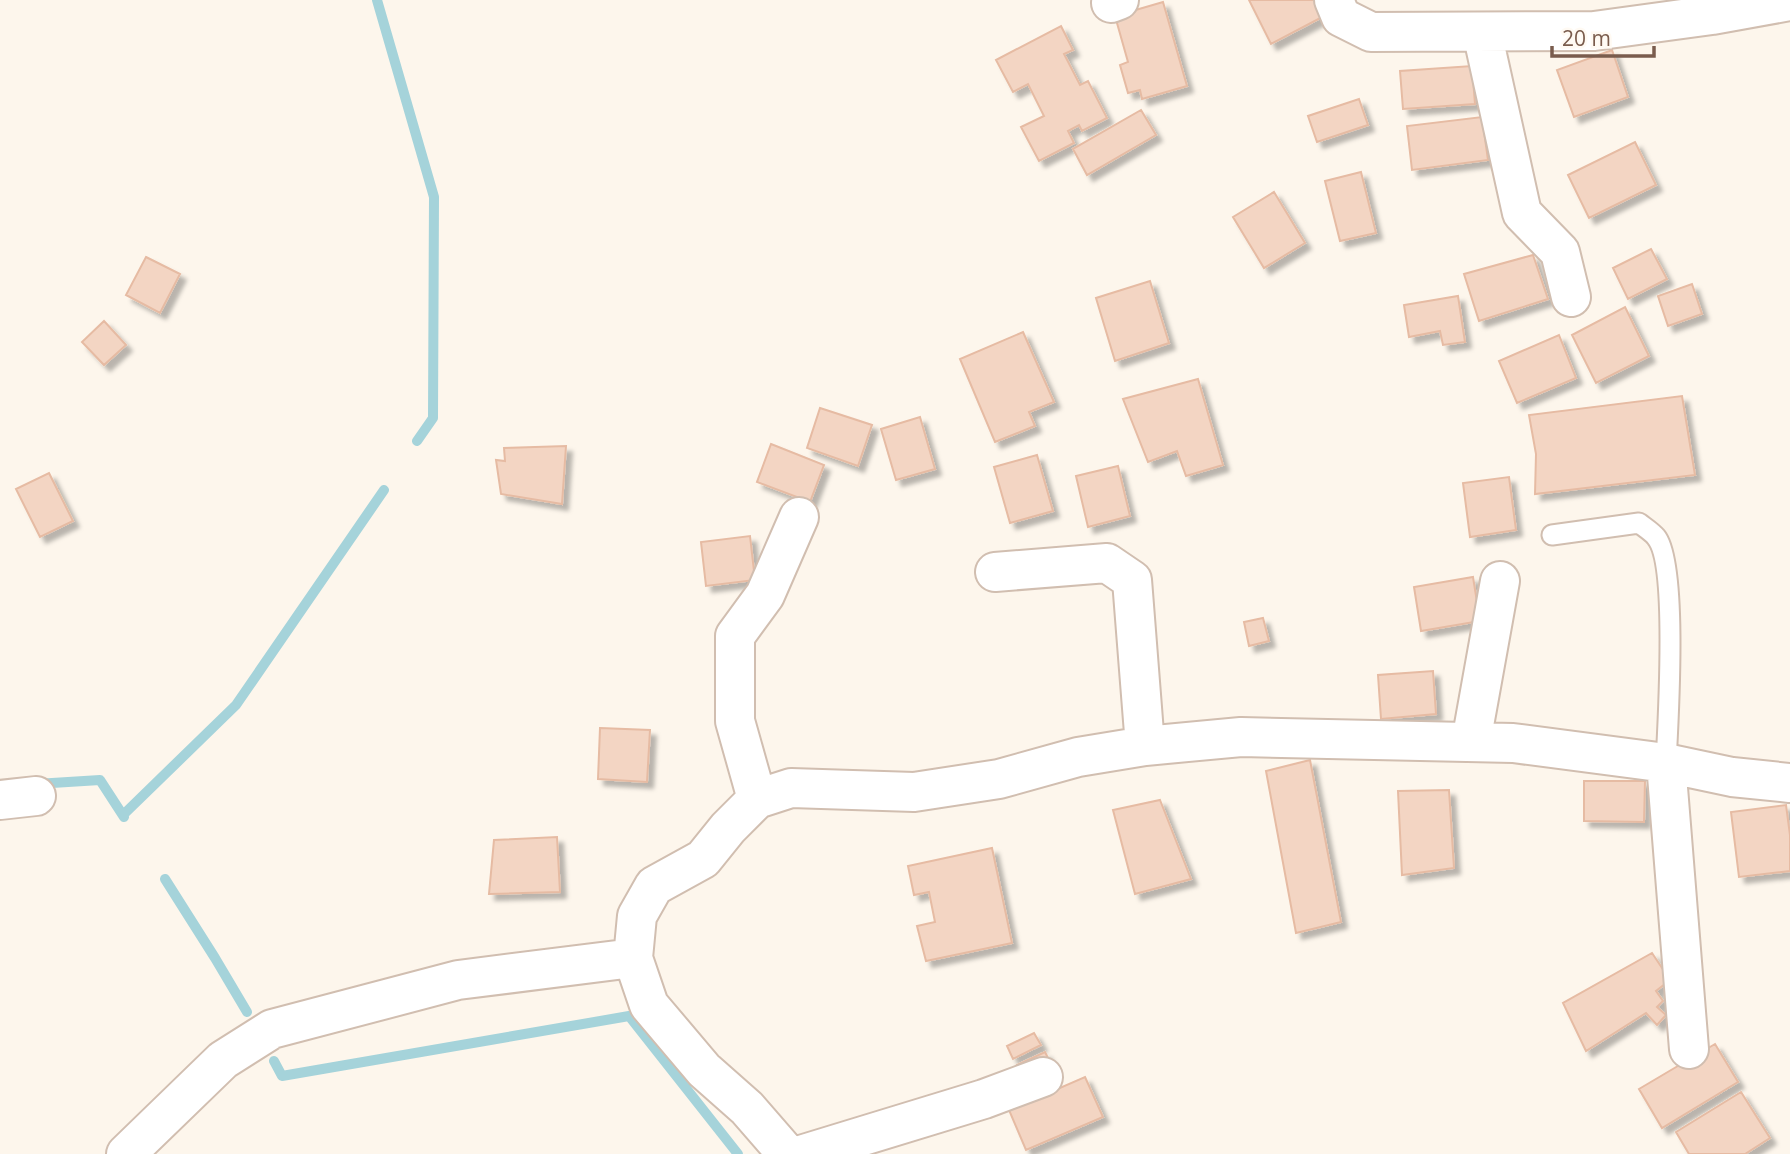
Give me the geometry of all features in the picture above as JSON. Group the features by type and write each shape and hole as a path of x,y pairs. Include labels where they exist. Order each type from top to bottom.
{"street":[{"path":"1334,0 1341,18 1371,32 1594,31 1712,16 1790,1"},
{"path":"1482,32 1522,213 1560,252 1571,297"},
{"path":"757,799 735,721 735,636 765,595 799,517"},
{"path":"995,572 1107,563 1132,580 1145,746"},
{"path":"1471,742 1500,581"},
{"path":"787,1154 747,1108 704,1070 649,1005 633,958 637,916 654,886 703,859 728,828 757,799 791,788 914,792 999,779 1077,757 1145,746 1241,737 1349,737 1513,743 1666,763 1732,777 1790,783"},
{"path":"1666,763 1689,1049"},
{"path":"126,1154 223,1059 272,1029 458,981 633,958"},
{"path":"803,1154 984,1099 1043,1077"}],"lane":[{"path":"1552,536 1639,523 1657,537 1666,561 1667,586 1670,680 1666,763"}],"building":[{"path":"1249,0 1321,0 1328,14 1271,44"},
{"path":"1163,2 1187,86 1142,99 1140,90 1128,93 1120,65 1128,62 1115,16"},
{"path":"1061,26 1073,50 1064,54 1080,85 1088,81 1107,118 1082,131 1079,125 1068,131 1074,143 1039,161 1021,127 1044,116 1028,84 1013,92 996,60"},
{"path":"1612,50 1628,97 1574,117 1557,70"},
{"path":"1472,66 1475,104 1403,109 1400,71"},
{"path":"1359,99 1368,125 1317,142 1308,116"},
{"path":"1141,110 1156,135 1087,175 1073,149"},
{"path":"1482,117 1488,160 1412,170 1407,126"},
{"path":"1635,142 1656,185 1589,218 1568,175"},
{"path":"1361,172 1376,233 1340,241 1325,181"},
{"path":"1274,192 1305,243 1264,268 1233,217"},
{"path":"1651,249 1667,279 1628,299 1613,268"},
{"path":"1533,255 1548,299 1479,321 1464,274"},
{"path":"146,257 180,274 160,313 126,295"},
{"path":"1150,281 1169,343 1115,361 1096,298"},
{"path":"1692,284 1702,314 1668,326 1658,296"},
{"path":"1458,296 1465,342 1443,345 1440,331 1409,337 1404,305"},
{"path":"1625,307 1649,356 1596,383 1572,335"},
{"path":"104,321 126,345 104,365 82,342"},
{"path":"1023,332 1054,402 1029,412 1035,426 995,442 960,359"},
{"path":"1559,335 1576,378 1517,403 1499,361"},
{"path":"1198,379 1223,465 1186,476 1177,451 1148,462 1123,399"},
{"path":"1682,396 1695,475 1535,494 1536,454 1529,415"},
{"path":"820,408 872,425 858,466 807,448"},
{"path":"920,417 935,469 896,480 881,429"},
{"path":"771,444 824,465 810,502 757,482"},
{"path":"566,446 562,504 501,494 496,460 505,461 504,448"},
{"path":"1037,455 1053,511 1010,523 994,467"},
{"path":"1118,466 1130,516 1088,527 1076,476"},
{"path":"49,473 73,521 40,537 16,489"},
{"path":"1509,477 1516,530 1470,537 1463,483"},
{"path":"750,536 755,580 706,586 701,542"},
{"path":"1473,577 1480,621 1421,631 1414,587"},
{"path":"1263,618 1269,641 1249,646 1244,622"},
{"path":"1433,671 1436,714 1381,719 1378,675"},
{"path":"600,728 650,730 647,782 598,779"},
{"path":"1310,760 1341,922 1296,933 1266,771"},
{"path":"1584,781 1645,781 1644,822 1584,821"},
{"path":"1449,790 1454,868 1402,875 1398,791"},
{"path":"1160,800 1191,879 1135,894 1113,810"},
{"path":"1786,805 1790,835 1790,871 1739,877 1731,812"},
{"path":"557,837 560,892 489,894 494,840"},
{"path":"992,848 1012,943 926,961 917,926 935,922 929,892 914,895 908,866"},
{"path":"1652,953 1670,980 1656,991 1663,1001 1657,1007 1666,1015 1657,1025 1646,1013 1586,1051 1563,1003"},
{"path":"1034,1033 1041,1045 1013,1059 1007,1046"},
{"path":"1715,1044 1738,1082 1662,1128 1639,1089"},
{"path":"1045,1052 1051,1064 1024,1078 1017,1065"},
{"path":"1085,1077 1103,1117 1026,1150 1009,1110"},
{"path":"1741,1092 1770,1138 1745,1154 1689,1154 1676,1132"}],"waterway":[{"path":"377,0 434,197 433,418 417,441"},
{"path":"123,815 236,705 384,490"},
{"path":"36,784 100,780 124,817"},
{"path":"165,879 247,1012"},
{"path":"274,1061 282,1076 629,1016 738,1154"}]}
